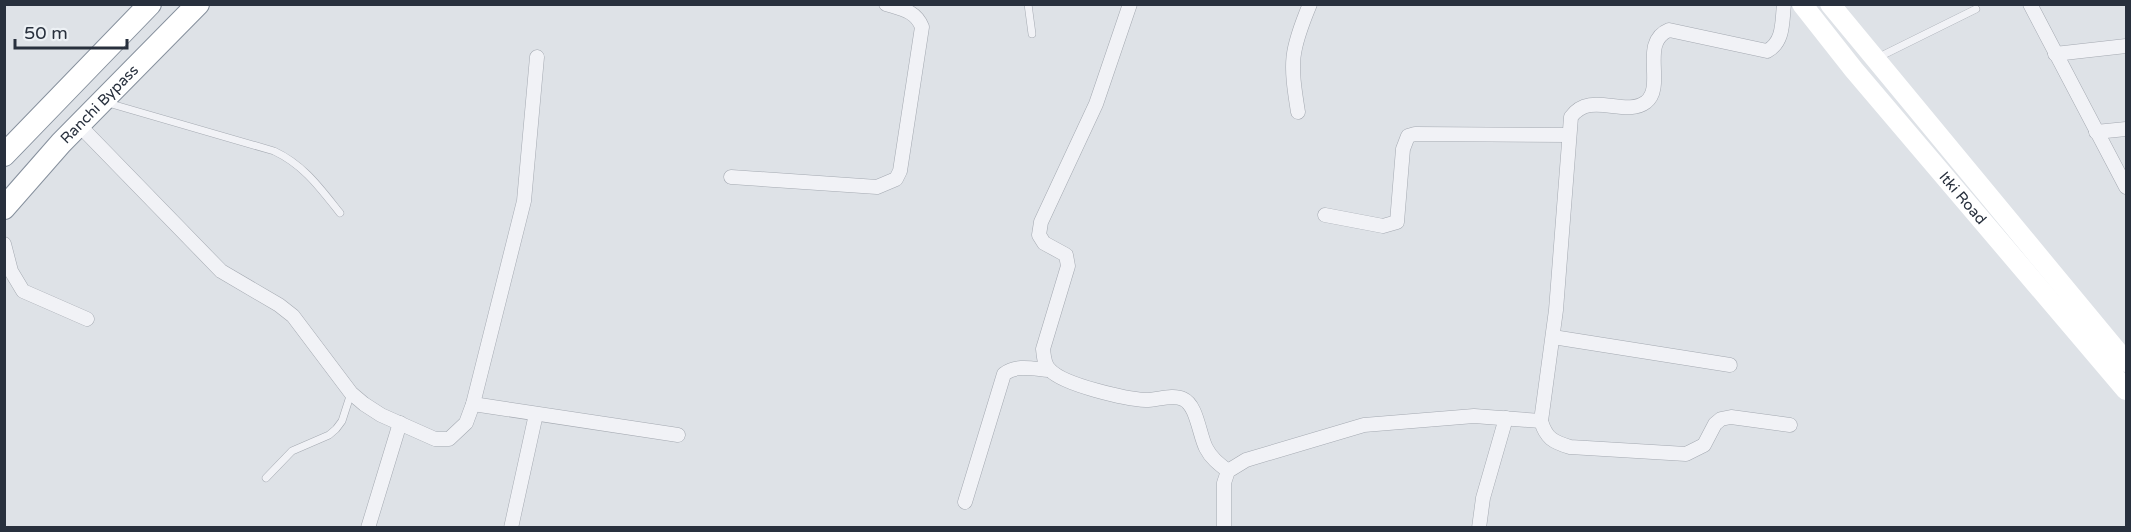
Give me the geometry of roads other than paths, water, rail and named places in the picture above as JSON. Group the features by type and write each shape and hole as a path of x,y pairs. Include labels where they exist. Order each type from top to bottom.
{"highway":[{"path":"4,155 150,4"},
{"name":"Ranchi Bypass","path":"4,208 79,125 198,4"}],"main road":[{"name":"Itki Road","path":"1802,4 1854,70 2127,390"},
{"path":"1830,4 2127,362"}],"street":[{"path":"731,177 878,187 896,179 900,171 922,27 918,18 910,12 886,4"},
{"path":"1049,370 1044,361 1043,349 1068,266 1066,255 1044,243 1039,235 1041,222 1096,104 1131,4"},
{"path":"1298,112 1292,61 1294,45 1310,4"},
{"path":"1784,4 1780,37 1776,46 1767,51 1669,30 1661,34 1654,54 1651,96 1645,103 1634,106 1600,105 1577,108 1571,117 1553,337 1541,421 1545,435 1555,443 1570,447 1686,454 1704,445 1715,424 1721,419 1731,417 1790,425"},
{"path":"2030,4 2127,187"},
{"path":"2055,54 2127,46"},
{"path":"79,125 221,271 265,296 293,316 351,393 381,415 435,439 448,439 459,433 466,423 473,404 524,201 537,57"},
{"path":"2096,132 2127,129"},
{"path":"1325,215 1383,226 1397,222 1403,149 1408,136 1415,134 1569,135"},
{"path":"4,244 12,271 23,291 87,319"},
{"path":"1553,337 1730,365"},
{"path":"965,502 1004,374 1011,368 1049,370 1070,382 1137,399 1177,397 1185,399 1191,406 1207,449 1215,461 1228,471"},
{"path":"473,404 678,435"},
{"path":"511,528 536,414"},
{"path":"1224,528 1224,483 1228,471 1246,460 1364,425 1456,417 1541,421"},
{"path":"1479,528 1483,498 1506,418"},
{"path":"368,528 400,423"}],"lane":[{"path":"1028,4 1032,34"},
{"path":"1875,60 1976,9"},
{"path":"103,101 274,151 290,158 304,168 340,213"},
{"path":"266,478 292,451 329,435 336,429 342,421 351,393"}]}
